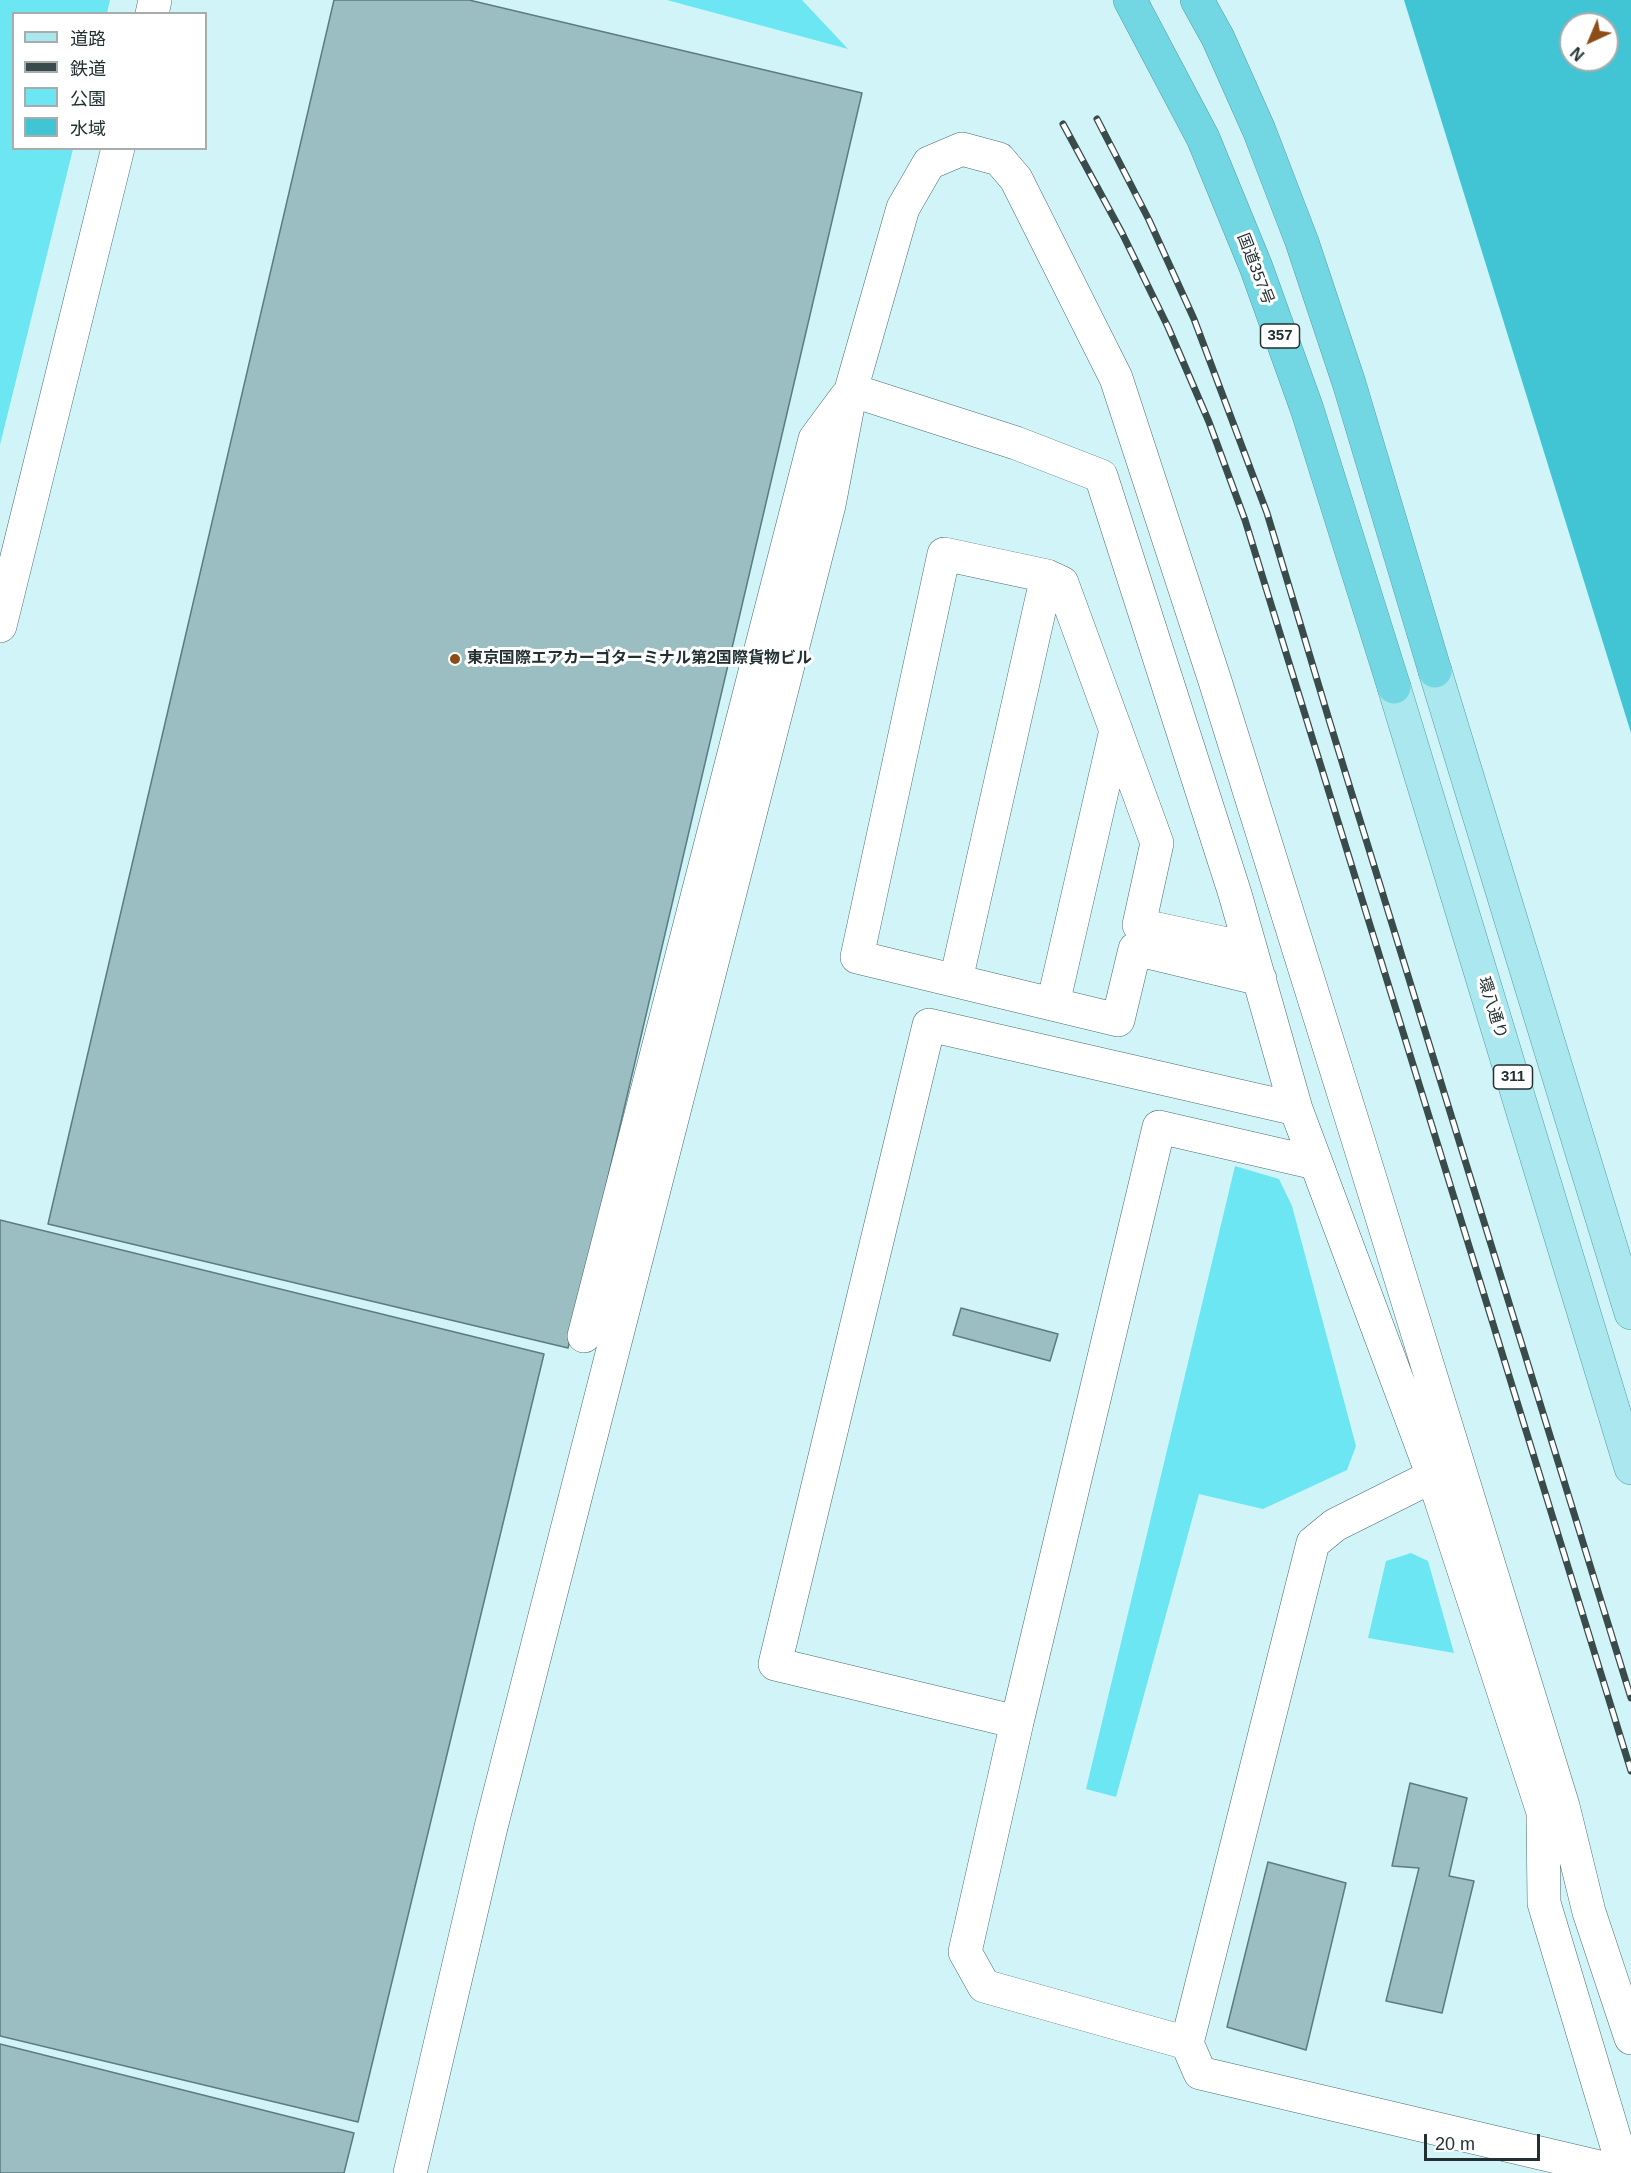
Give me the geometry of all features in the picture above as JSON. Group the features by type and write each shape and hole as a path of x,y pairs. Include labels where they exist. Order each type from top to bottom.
{"highway":[{"name":"国道357号","path":"1130,0 1203,138 1256,267 1306,409 1394,687"},
{"path":"1197,0 1218,38 1259,130 1302,242 1349,383 1435,671"}],"main road":[{"name":"311","path":"1435,671 1631,1313"},
{"name":"環八通り","path":"1394,687 1631,1468"}],"lane":[{"path":"410,2173 491,1827 829,505 851,390 903,208 929,163 962,149 999,159 1016,179 1116,378 1215,681 1354,1124 1563,1806 1589,1912 1631,2038"},
{"path":"0,626 118,150"},
{"path":"851,390 1017,443 1101,476 1235,894 1296,1110 1433,1476 1543,1812 1544,1903 1625,2173 1200,2073 1187,2043 1313,1543 1335,1525 1433,1476"},
{"path":"584,1336 815,439 851,390"},
{"path":"1250,949 1139,925 1157,843 1062,583 1047,576 944,554 857,957 1118,1020 1135,949 1260,979"},
{"path":"956,980 1047,576"},
{"path":"1053,1004 1116,730"},
{"path":"1017,1722 775,1664 929,1025 1296,1110"},
{"path":"1187,2043 984,1986 965,1952 1017,1722 1159,1127 1314,1163"}],"green space":[{"path":"0,0 110,0 107,12 12,12 12,150 73,150 0,445"},
{"path":"667,0 802,0 848,49"},
{"path":"1235,1166 1279,1179 1292,1206 1356,1446 1347,1470 1263,1509 1199,1494 1116,1797 1086,1789"},
{"path":"1411,1553 1428,1561 1454,1653 1368,1638 1386,1561"}],"water":[{"path":"1404,0 1631,0 1631,733"}],"building":[{"name":"東京国際エアカーゴターミナル第2国際貨物ビル","path":"334,0 469,0 862,93 568,1348 48,1224"},
{"path":"0,1220 544,1354 358,2122 0,2036"},
{"path":"961,1308 1058,1334 1050,1361 953,1335"},
{"path":"1410,1783 1467,1798 1449,1876 1474,1881 1442,2013 1386,2001 1419,1868 1392,1866"},
{"path":"1268,1862 1346,1883 1306,2050 1227,2027"},
{"path":"0,2044 354,2133 344,2173 0,2173"}],"railway":[{"path":"1097,119 1149,220 1194,319 1267,513 1631,1698"},
{"path":"1063,124 1122,233 1168,327 1209,422 1245,520 1631,1771"}],"place":[{"name":"東京国際エアカーゴターミナル第2国際貨物ビル","path":"455,659"}]}
